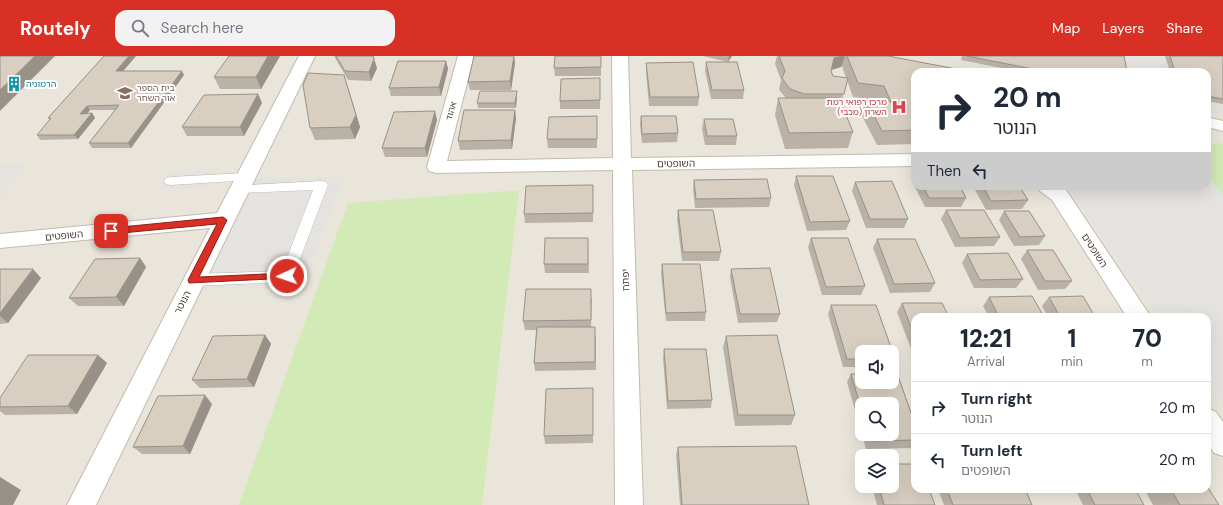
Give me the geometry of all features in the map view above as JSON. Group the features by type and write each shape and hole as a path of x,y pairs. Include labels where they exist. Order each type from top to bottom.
{"street":[{"name":"הנוטר","path":"80,505 307,56"},
{"name":"אהוד","path":"436,166 466,56"},
{"name":"יפתח","path":"620,56 629,505"},
{"path":"1211,123 1223,126"},
{"name":"השופטים","path":"436,166 911,160"},
{"name":"השופטים","path":"1052,190 1059,195 1136,313"},
{"name":"השופטים","path":"0,241 223,220"},
{"path":"1211,426 1223,444"}],"lane":[{"path":"171,181 321,185 287,276 193,280"}],"shaded area":[{"path":"0,56 1223,56 1223,505 0,505"},
{"path":"922,56 1223,56 1223,115 1211,113 1211,68 984,68"},
{"path":"0,165 29,165 0,198"},
{"path":"219,169 209,188 157,190 168,171"},
{"path":"343,177 303,288 194,290 250,178"},
{"path":"1211,182 1223,195 1223,404 1211,387 1211,313 1155,313 1069,190 1211,190"}],"green space":[{"path":"1219,143 1223,144 1223,195 1211,182 1211,145"},
{"path":"519,190 482,505 239,505 348,203"}],"building":[{"path":"0,56 35,56 0,90"},
{"name":"בית הספר אור השחר","path":"104,56 129,56 116,71 182,71 128,143 89,143 119,105 87,106 80,114 92,113 74,135 37,135 51,118 48,118"},
{"path":"229,56 268,56 256,77 214,77"},
{"path":"336,56 373,56 374,59 369,72 345,71"},
{"path":"474,56 514,56 510,81 468,82"},
{"path":"555,56 601,56 601,67 554,68"},
{"path":"779,56 843,56 834,58 831,71 833,76 848,78 844,94 804,94 790,89 782,78 785,71"},
{"path":"847,56 888,56 951,68 911,68 911,130 882,131 866,100 891,102 884,86 858,83"},
{"path":"967,56 1124,56 1126,68 1028,68"},
{"path":"1170,56 1223,56 1223,99 1211,97 1211,68 1174,68"},
{"path":"398,61 446,61 439,87 389,88"},
{"path":"693,62 699,97 650,97 646,63"},
{"path":"706,62 737,62 744,90 712,90"},
{"path":"308,73 344,75 356,115 350,127 310,128 303,85"},
{"path":"600,78 600,100 560,101 561,79"},
{"path":"480,91 517,91 515,103 477,103"},
{"path":"258,94 240,127 182,127 204,95"},
{"path":"778,98 839,98 853,132 789,133"},
{"path":"464,110 515,110 511,140 458,141"},
{"path":"435,111 425,148 382,148 394,112"},
{"path":"597,116 597,139 547,139 549,117"},
{"path":"641,116 676,116 678,133 642,134"},
{"path":"704,119 733,119 737,136 707,136"},
{"path":"796,176 833,176 850,221 810,222"},
{"path":"767,179 771,198 696,199 694,180"},
{"path":"892,181 908,219 870,219 855,182"},
{"path":"593,185 593,213 524,214 526,186"},
{"path":"925,190 962,190 966,198 929,198"},
{"path":"985,190 1022,190 1028,200 991,201"},
{"path":"678,210 713,210 721,252 683,252"},
{"path":"946,210 984,210 1000,237 960,238"},
{"path":"1004,211 1029,211 1045,236 1020,237"},
{"path":"545,238 588,238 588,264 544,264"},
{"path":"811,238 848,238 865,286 826,287"},
{"path":"877,239 915,239 935,283 894,284"},
{"path":"1027,250 1053,250 1072,281 1045,281"},
{"path":"1008,253 1023,279 980,280 967,254"},
{"path":"140,258 116,297 69,298 95,259"},
{"path":"662,264 700,264 706,312 666,313"},
{"path":"770,268 780,314 740,314 731,269"},
{"path":"0,269 33,269 0,313"},
{"path":"526,289 591,289 591,320 523,321"},
{"path":"1032,296 1042,313 997,313 989,297"},
{"path":"1083,296 1093,313 1058,313 1049,297"},
{"path":"902,303 942,303 947,313 911,313 911,327"},
{"path":"831,305 876,305 890,345 855,345 855,359 847,359"},
{"path":"537,327 595,327 595,362 534,363"},
{"path":"265,335 247,379 192,380 213,336"},
{"path":"777,335 795,415 738,415 726,336"},
{"path":"664,349 706,349 712,400 668,401"},
{"path":"28,355 98,355 68,406 0,407 0,398"},
{"path":"851,374 855,374 855,388"},
{"path":"899,379 911,413 911,440 899,440 899,397 858,397 855,389 899,389"},
{"path":"593,388 593,435 544,436 546,389"},
{"path":"205,395 183,446 133,447 158,396"},
{"path":"796,446 809,505 682,505 678,447"},
{"path":"899,464 911,464 911,493 930,493 935,505 884,505 881,493 899,493"},
{"path":"1211,492 1219,505 1180,505 1173,493"},
{"path":"948,493 1027,493 1032,505 953,505"},
{"path":"1089,493 1137,493 1144,505 1095,505"}],"place":[{"name":"הרמוניה","path":"14,84"},
{"name":"בית הספר אור השחר","path":"125,93"},
{"name":"מרכז רפואי רמת השרון (מכבי)","path":"899,107"}],"route":[{"path":"111,231 223,220 193,280 287,276"}]}
